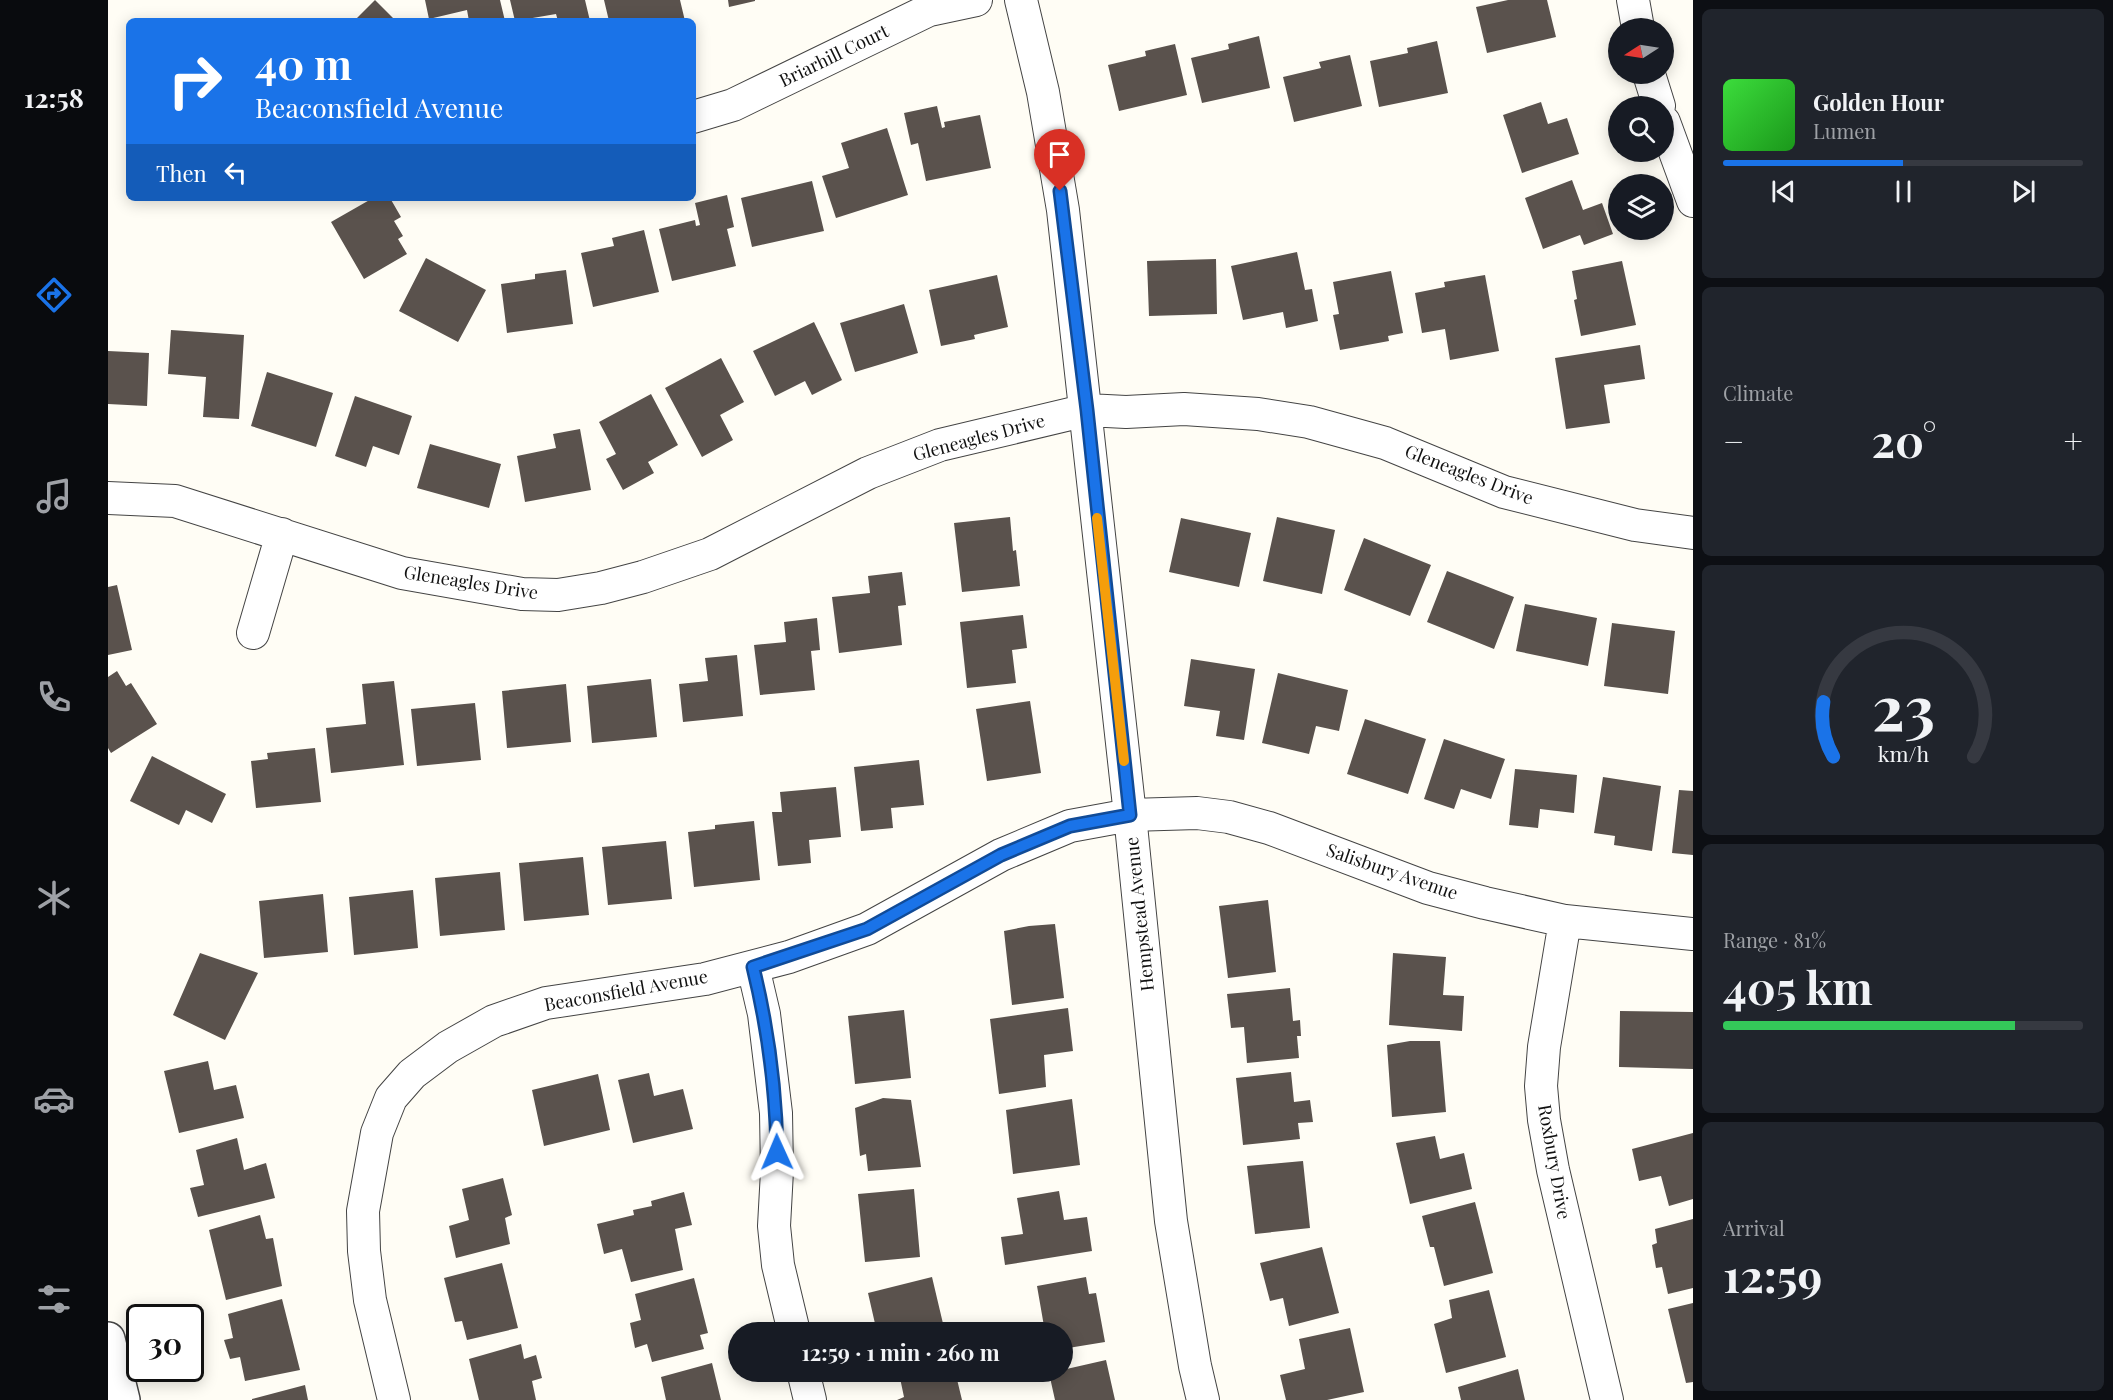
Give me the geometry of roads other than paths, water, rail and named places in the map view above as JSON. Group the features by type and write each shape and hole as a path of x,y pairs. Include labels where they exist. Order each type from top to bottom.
{"street":[{"name":"Briarhill Court","path":"696,116 733,105 929,10 976,0"},
{"name":"Hempstead Avenue","path":"1021,0 1043,92 1063,210 1087,410 1171,1221 1195,1366 1203,1400"},
{"path":"1633,0 1636,18"},
{"path":"1674,149 1693,201"},
{"name":"Gleneagles Drive","path":"108,498 175,501 402,573 522,594 558,595 601,588 643,577 710,554 868,473 940,445 1087,410 1126,412 1184,409 1258,414 1309,422 1385,443 1504,492 1635,525 1693,533"},
{"path":"253,633 282,534"},
{"name":"Salisbury Avenue","path":"1130,815 1197,813 1229,817 1269,828 1428,888 1565,921 1693,934"},
{"name":"Beaconsfield Avenue","path":"394,1400 370,1300 364,1251 363,1211 377,1133 391,1098 412,1074 448,1047 505,1017 546,1003 705,979 753,967 867,929 1001,855 1070,826 1130,815"},
{"name":"Roxbury Drive","path":"1565,921 1544,1047 1542,1097 1553,1170 1607,1400"},
{"path":"753,967 764,1014 776,1113 777,1171 774,1226 778,1265 792,1322"},
{"path":"108,1339 123,1400"},
{"path":"806,1382 810,1400"}]}
